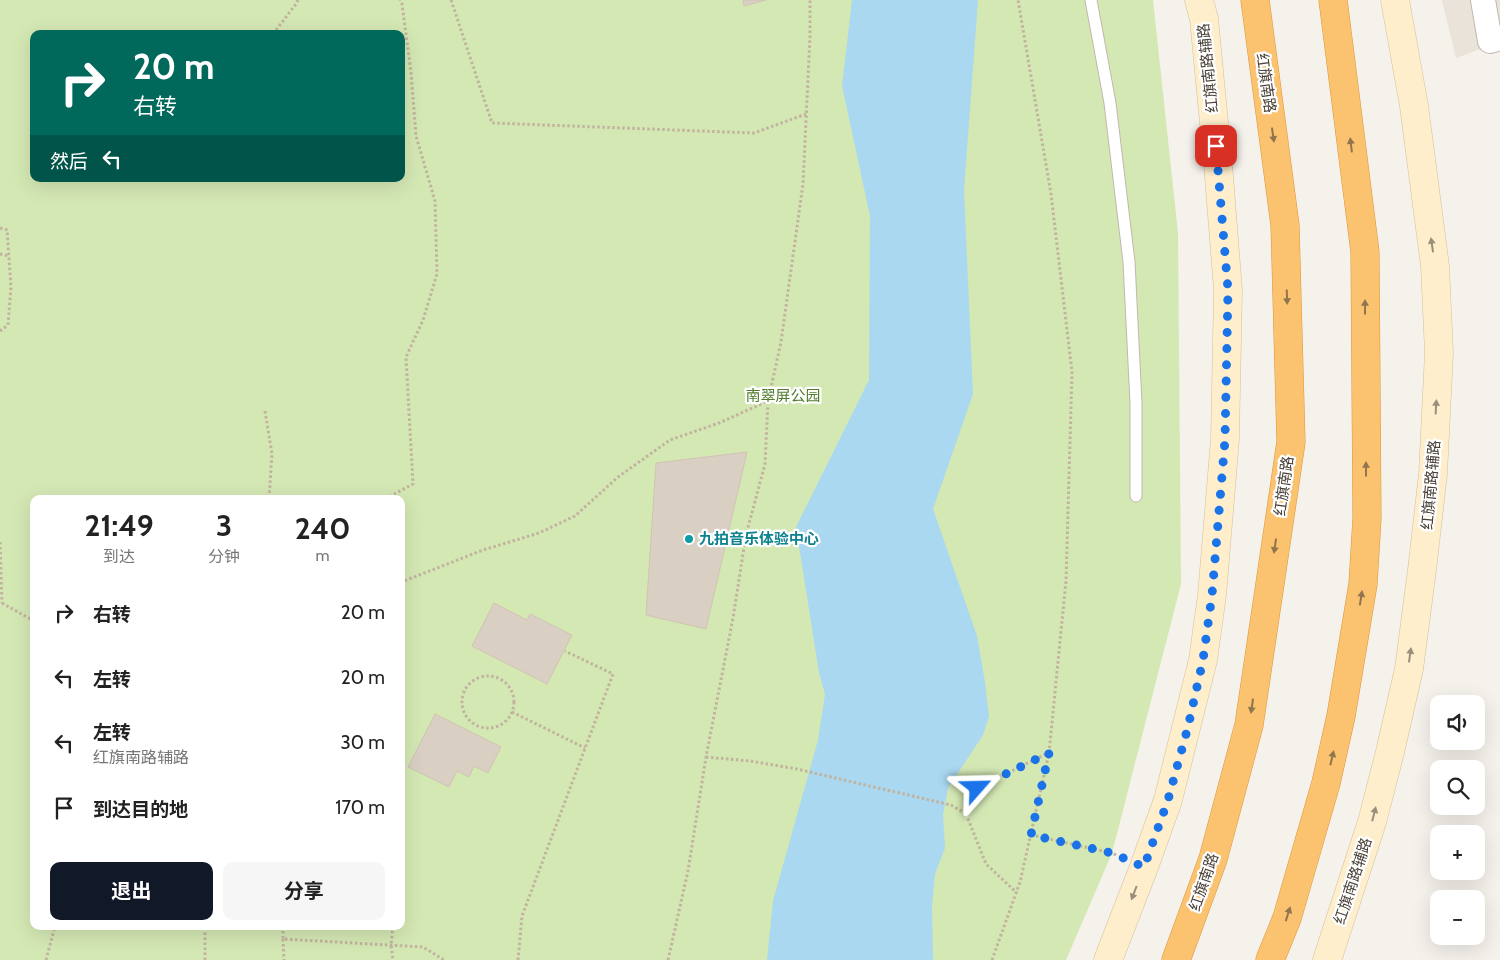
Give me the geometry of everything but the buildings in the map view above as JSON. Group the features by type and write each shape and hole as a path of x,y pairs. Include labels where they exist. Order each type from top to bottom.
{"highway":[{"name":"红旗南路","path":"1176,960 1213,859 1249,726 1291,442 1285,225 1255,0"},
{"path":"1270,960 1289,909 1326,784 1342,716 1363,584 1367,518 1364,252 1332,0"}],"main road":[{"name":"红旗南路辅路","path":"1108,960 1168,800 1203,660 1212,595 1225,440 1228,290 1204,19 1199,0"},
{"name":"红旗南路辅路","path":"1327,960 1372,822 1390,752 1408,669 1433,474 1439,353 1435,266 1414,106 1396,0"}],"street":[{"path":"1483,0 1490,41 1500,38"}],"lane":[{"path":"1090,0 1110,103 1129,262 1136,403 1136,496"}],"path":[{"path":"275,30 298,0"},
{"path":"392,495 413,484 406,357 423,320 437,274 436,202 416,136 411,72 400,0"},
{"path":"451,0 492,123 754,133 806,114"},
{"path":"668,960 688,871 706,757 733,618 746,536 765,464 768,401 781,342 803,184 810,0"},
{"path":"992,960 1017,893 1049,753 1066,581 1072,372 1050,194 1018,0"},
{"path":"0,228 7,230 11,287 8,324 0,330"},
{"path":"0,254 9,256"},
{"path":"405,582 483,550 539,533 575,516 618,477 670,440 719,423 768,401"},
{"path":"265,411 272,454 268,495"},
{"path":"0,542 1,603 30,619"},
{"path":"518,960 522,916 613,674 565,651"},
{"path":"494,676 503,680 513,695 514,704 512,712 508,720 501,725 485,729 477,726 465,715 462,707 464,690 477,678 494,676"},
{"path":"512,712 585,748"},
{"path":"966,814 977,788 1049,753"},
{"path":"706,757 750,761 797,769 951,805 966,814 986,864 1017,893"},
{"path":"1031,835 1112,853 1144,867"},
{"path":"46,960 54,930"},
{"path":"205,930 205,960"},
{"path":"283,930 284,960"},
{"path":"392,930 393,960"},
{"path":"283,939 423,947 444,960"}],"shaded area":[{"path":"1442,0 1500,0 1500,42 1456,58"}],"green space":[{"name":"南翠屏公园","path":"0,0 1153,0 1178,233 1181,584 1112,853 1066,960 0,960"}],"water":[{"path":"852,0 978,0 964,190 973,394 933,509 977,636 989,716 983,735 948,788 943,815 945,848 935,874 932,906 933,960 767,960 773,901 818,740 825,694 819,673 796,527 869,380 870,216 842,86"}],"place":[{"name":"九拍音乐体验中心","path":"689,539"}],"route":[{"path":"977,788 1049,753 1031,835 1112,853 1144,867 1168,800 1188,727 1203,660 1212,595 1225,440 1228,290 1216,146"}]}
